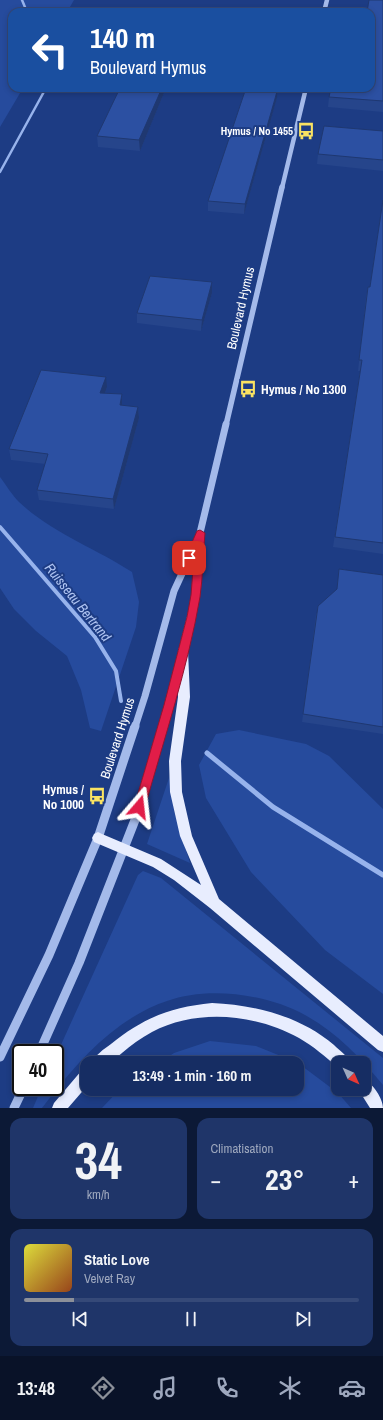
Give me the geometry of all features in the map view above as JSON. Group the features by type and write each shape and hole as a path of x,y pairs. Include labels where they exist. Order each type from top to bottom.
{"main road":[{"path":"183,651 184,697 175,761 176,792 186,836 215,904"},
{"path":"98,838 167,868 215,904 383,1045"},
{"path":"107,1056 124,1042 151,1025 178,1015 216,1010 248,1012 294,1028 317,1041 335,1056"},
{"path":"59,1108 80,1083"},
{"path":"370,1096 378,1108"}],"street":[{"name":"Boulevard Hymus","path":"43,1044 79,963 139,807 183,651 196,595 200,533 305,92"},
{"name":"Boulevard Hymus","path":"0,1057 49,956 98,838 142,703 174,591 200,533"},
{"path":"14,1108 20,1096"}],"shaded area":[{"path":"0,0 74,0 69,8 8,8 8,92 21,92 0,127"},
{"path":"0,477 16,499 45,523 132,572 139,602 136,627 101,731 90,728 81,690 67,656 36,631 14,609 0,588"},
{"path":"239,730 306,744 329,756 383,809 383,994 325,950 251,872 206,798 199,765 216,734"},
{"path":"170,775 174,811 190,863 147,844"},
{"path":"143,871 161,878 383,1058 383,1085 371,1071 371,1056 357,1056 327,1029 305,1015 290,1008 255,997 219,993 183,996 143,1011 126,1021 85,1056 80,1056 80,1062 64,1080 64,1044 61,1044 138,875"},
{"path":"210,1041 256,1046 281,1056 170,1056 174,1053"},
{"path":"304,1068 331,1088 331,1096 341,1096 351,1108 102,1108 113,1096 304,1096"},
{"path":"38,1096 52,1096 42,1108 33,1108"}],"building":[{"path":"369,0 383,0 383,101 329,97 330,92 375,92 375,8 368,8"},
{"path":"118,92 160,92 139,140 97,136"},
{"path":"245,92 277,92 245,204 208,201"},
{"path":"324,126 383,131 383,160 318,154"},
{"path":"383,200 383,543 335,537 362,360 359,360 368,287 370,287"},
{"path":"150,276 212,282 202,320 137,313"},
{"path":"41,370 106,377 100,393 122,394 120,405 138,407 113,499 37,490 48,454 9,449"},
{"path":"339,569 383,575 383,727 303,714 318,606 337,589"}],"waterway":[{"name":"Ruisseau Bertrand","path":"22,0 25,8"},
{"name":"Ruisseau Bertrand","path":"0,172 44,92"},
{"name":"Ruisseau Bertrand","path":"0,527 95,637 116,671 121,701"},
{"name":"Ruisseau Bertrand","path":"207,753 273,807 383,875"}],"place":[{"name":"Hymus / No 1455","path":"306,131"},
{"name":"Hymus / No 1300","path":"248,389"},
{"name":"Hymus / No 1000","path":"97,796"}],"route":[{"path":"139,807 169,705 192,617 196,595 200,533 189,558"}]}
